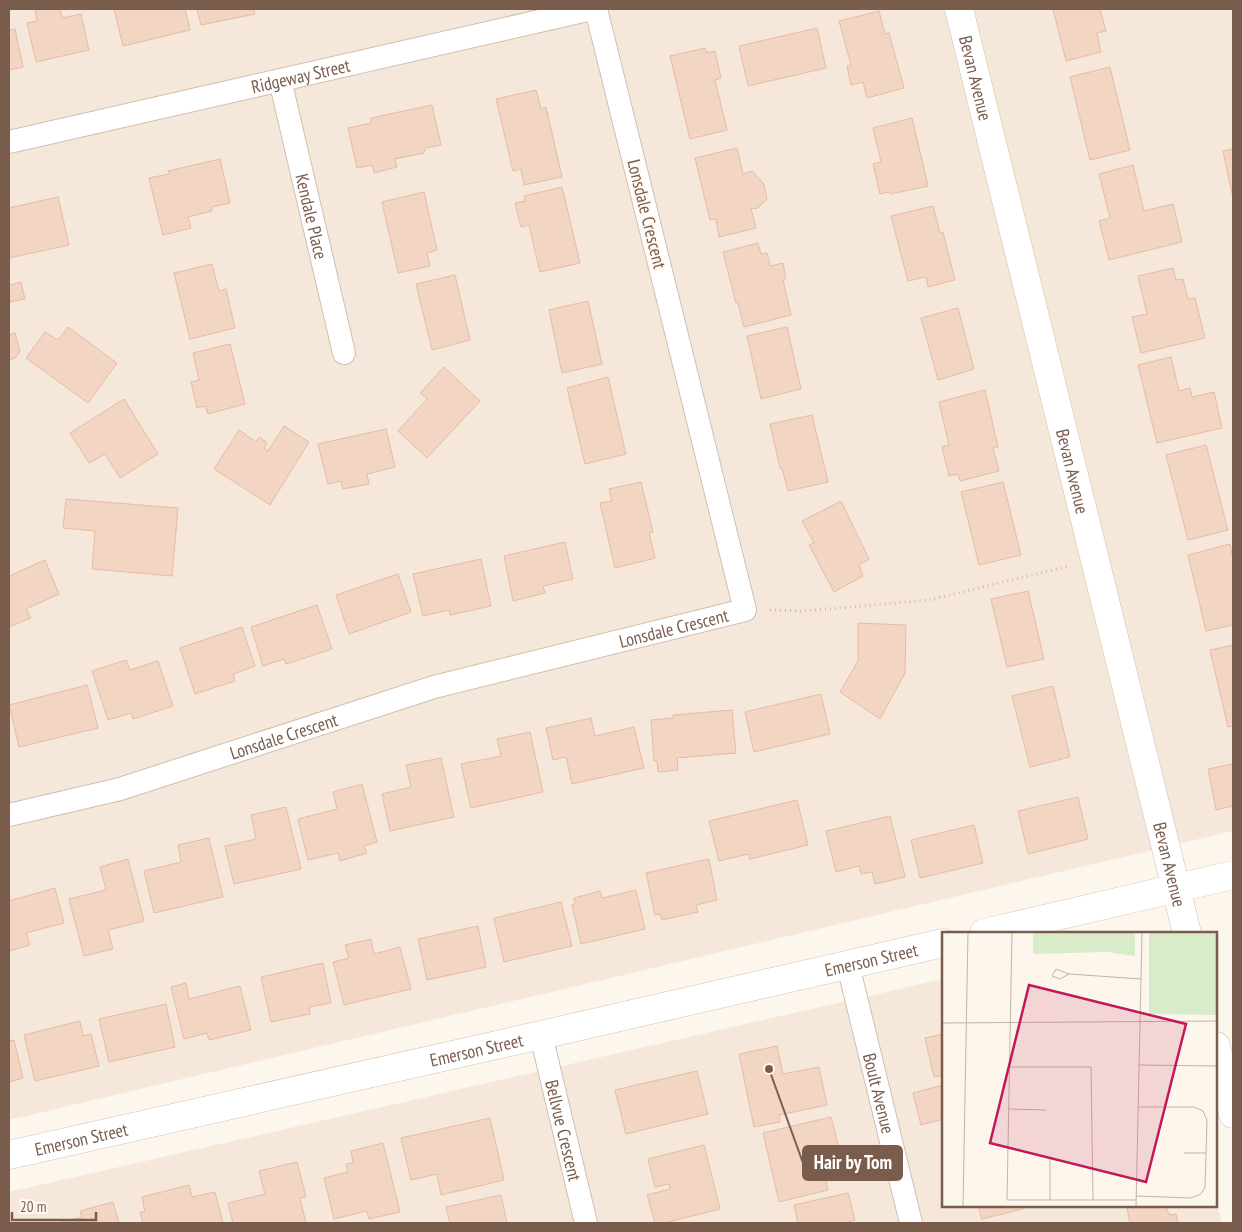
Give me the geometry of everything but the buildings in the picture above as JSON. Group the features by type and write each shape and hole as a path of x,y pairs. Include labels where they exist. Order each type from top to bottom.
{"main road":[{"name":"Bevan Avenue","path":"959,9 1186,932"},
{"path":"988,932 1233,875"},
{"name":"Emerson Street","path":"9,1155 541,1036 942,943"},
{"path":"1217,1050 1233,1114"}],"street":[{"name":"Ridgeway Street","path":"9,142 592,9"},
{"name":"Lonsdale Crescent","path":"9,816 120,789 434,688 745,610 596,9"},
{"name":"Kendale Place","path":"280,80 344,352"},
{"name":"Boult Avenue","path":"848,965 911,1223"},
{"name":"Bellvue Crescent","path":"541,1036 586,1223"}],"path":[{"path":"745,610 804,611 929,600 1094,560"}],"shaded area":[{"path":"9,9 1233,9 1233,831 9,1120"},
{"path":"942,979 942,1207 1217,1207 1217,1204 1222,1223 9,1223 9,1192"}],"place":[{"name":"Hair by Tom","path":"769,1069"}]}
